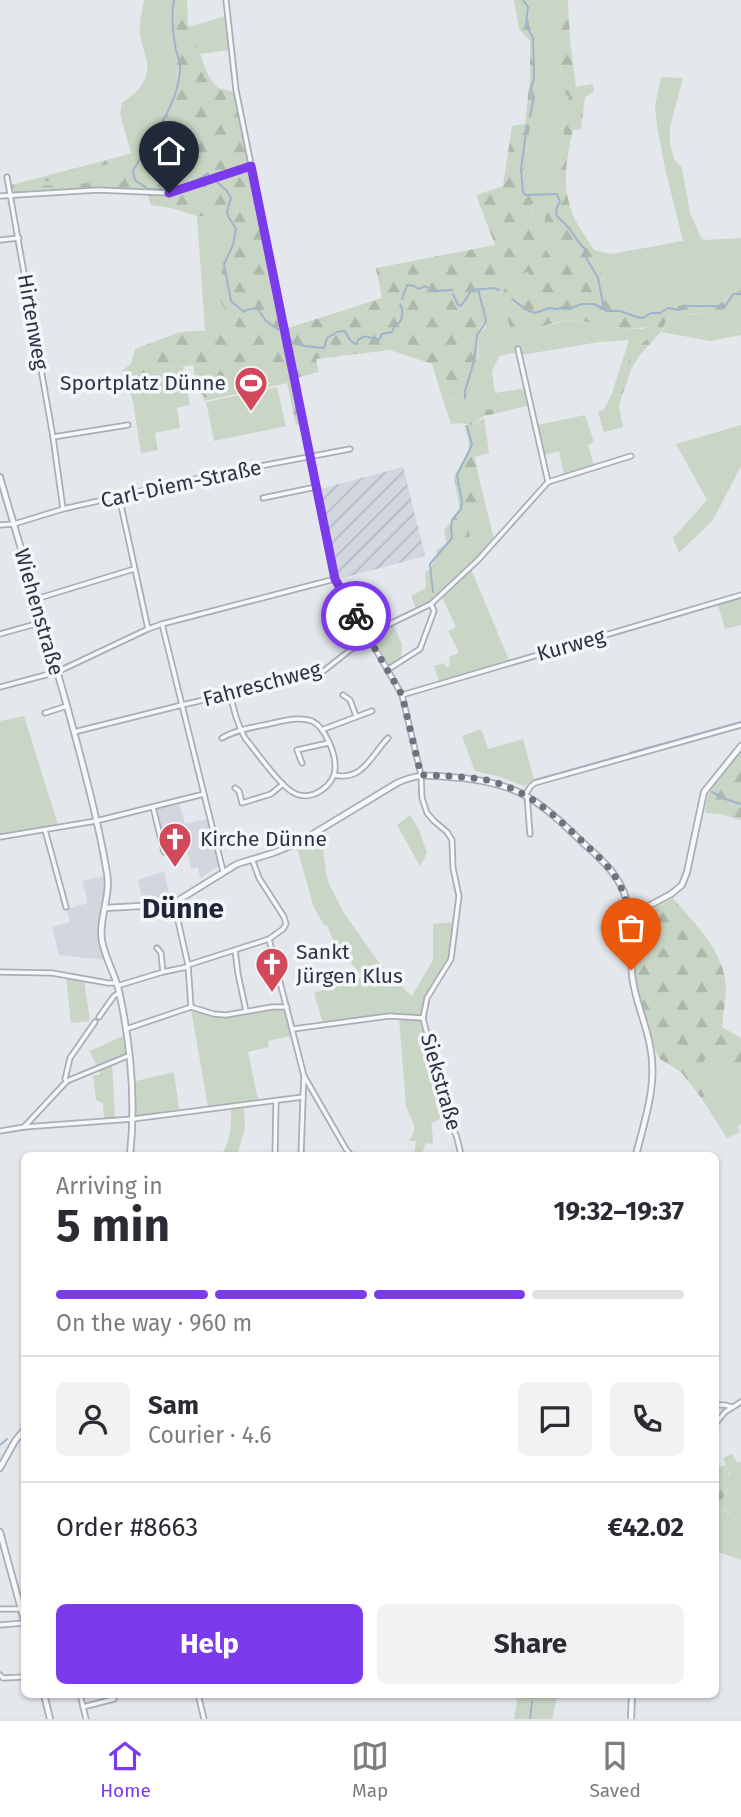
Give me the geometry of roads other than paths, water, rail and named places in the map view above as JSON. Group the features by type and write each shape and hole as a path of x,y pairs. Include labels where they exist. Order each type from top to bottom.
{"street":[{"name":"Siekstraße","path":"226,0 236,90 335,579 402,695 427,813 452,840 453,868 459,896 451,959 427,999 423,1018 447,1113 460,1152"},
{"path":"0,197 98,190 169,193 251,166"},
{"name":"Hirtenweg","path":"7,177 53,437 63,509"},
{"path":"0,240 19,238"},
{"path":"518,349 548,482 631,456"},
{"path":"53,437 128,425"},
{"name":"Carl-Diem-Straße","path":"0,525 14,524 63,509 218,474 350,449"},
{"name":"Wiehenstraße","path":"0,477 74,732 107,876 102,939 117,984 130,1055 133,1090 130,1152"},
{"name":"Fahreschweg","path":"74,732 321,673 368,636 431,604 479,559 548,482"},
{"path":"263,498 316,487"},
{"path":"119,496 148,629"},
{"path":"36,599 135,569"},
{"path":"0,687 57,672 162,624 335,579"},
{"name":"Kurweg","path":"402,695 741,595"},
{"path":"387,670 420,649 434,611 431,604"},
{"path":"0,634 43,622"},
{"path":"162,624 223,871"},
{"path":"222,738 228,734 241,731 282,721 310,721 324,729 335,764 334,775 327,786 312,795 298,795 291,791 241,731 230,694"},
{"path":"342,695 350,700 356,717"},
{"path":"45,713 66,706"},
{"path":"324,729 372,711"},
{"path":"530,834 526,795 535,783 741,725"},
{"path":"334,775 342,777 354,774 369,764 378,748 388,738"},
{"path":"302,763 297,750 328,743"},
{"path":"630,916 682,885 704,792 741,746"},
{"path":"105,908 174,903 223,871 298,843 397,783 421,775 489,781 512,788 548,810 604,862 623,891 630,916 633,985 651,1046 653,1071 651,1098 637,1152"},
{"path":"235,788 239,791 242,803 271,794 283,783"},
{"path":"0,837 96,821 204,794"},
{"path":"153,807 164,852"},
{"path":"45,830 66,907"},
{"path":"0,972 52,974 117,984 188,966 269,939 286,924 259,878 252,859"},
{"path":"107,900 126,907"},
{"path":"174,903 188,966 191,1007"},
{"path":"269,939 304,1076 348,1152"},
{"path":"157,948 161,953 163,972"},
{"path":"235,950 246,1011"},
{"path":"99,1017 119,993"},
{"path":"126,1029 191,1007 226,1015 287,1007"},
{"path":"293,1029 389,1016 423,1018"},
{"path":"67,1081 65,1079 70,1058 95,1022"},
{"path":"24,1127 67,1081 130,1055"},
{"path":"301,1152 304,1076"},
{"path":"0,1131 133,1119 303,1097"},
{"path":"275,1152 276,1101"},
{"path":"719,1420 741,1402"},
{"path":"719,1405 732,1407"},
{"path":"0,1468 21,1434"},
{"path":"0,1532 21,1602"},
{"path":"0,1609 21,1609"},
{"path":"0,1625 21,1622"},
{"path":"0,1675 3,1678 21,1677"},
{"path":"45,1698 50,1719"},
{"path":"81,1698 86,1719"},
{"path":"83,1707 114,1698"},
{"path":"199,1698 204,1719"},
{"path":"631,1719 632,1698"}],"waterway":[{"path":"174,0 173,31 180,68 178,85 162,123 133,171 135,180 148,189 171,189 196,181 208,173 208,176"},
{"path":"523,0 528,7 526,26 533,37 534,78 531,89 534,97 530,117"},
{"path":"527,125 521,169 523,192 525,195 557,194 560,202 556,215 585,249 584,254 598,278 604,309"},
{"path":"216,181 231,198 227,211 236,229 233,245 224,264 231,301 244,312 257,308 266,321 279,330"},
{"path":"402,299 407,285 419,289 425,286 434,291 452,290"},
{"path":"465,398 477,335 486,320 478,289"},
{"path":"453,294 461,306 472,290 499,290"},
{"path":"512,299 535,313 549,308 568,309 582,304 594,304 607,311 620,311 643,318 668,308 680,310 686,306 722,306 726,305 733,294 741,294"},
{"path":"292,341 303,346 324,348 327,338 345,331 357,344 358,340 366,336 379,340 382,334 392,332 400,322 400,304"},
{"path":"433,592 430,564 452,538 452,520 461,509 457,475 472,445 467,426"},
{"path":"630,753 741,722"},
{"path":"672,746 741,727"},
{"path":"535,780 624,755"},
{"path":"605,765 624,760"},
{"path":"712,792 741,804"},
{"path":"0,1445 7,1439"},
{"path":"530,1719 532,1702"}],"place":[{"name":"Sportplatz Dünne","path":"251,413"},
{"name":"Kirche Dünne","path":"175,869"},
{"name":"Sankt Jürgen Klus","path":"272,994"}],"district":[{"name":"Dünne","path":"183,908"}]}
